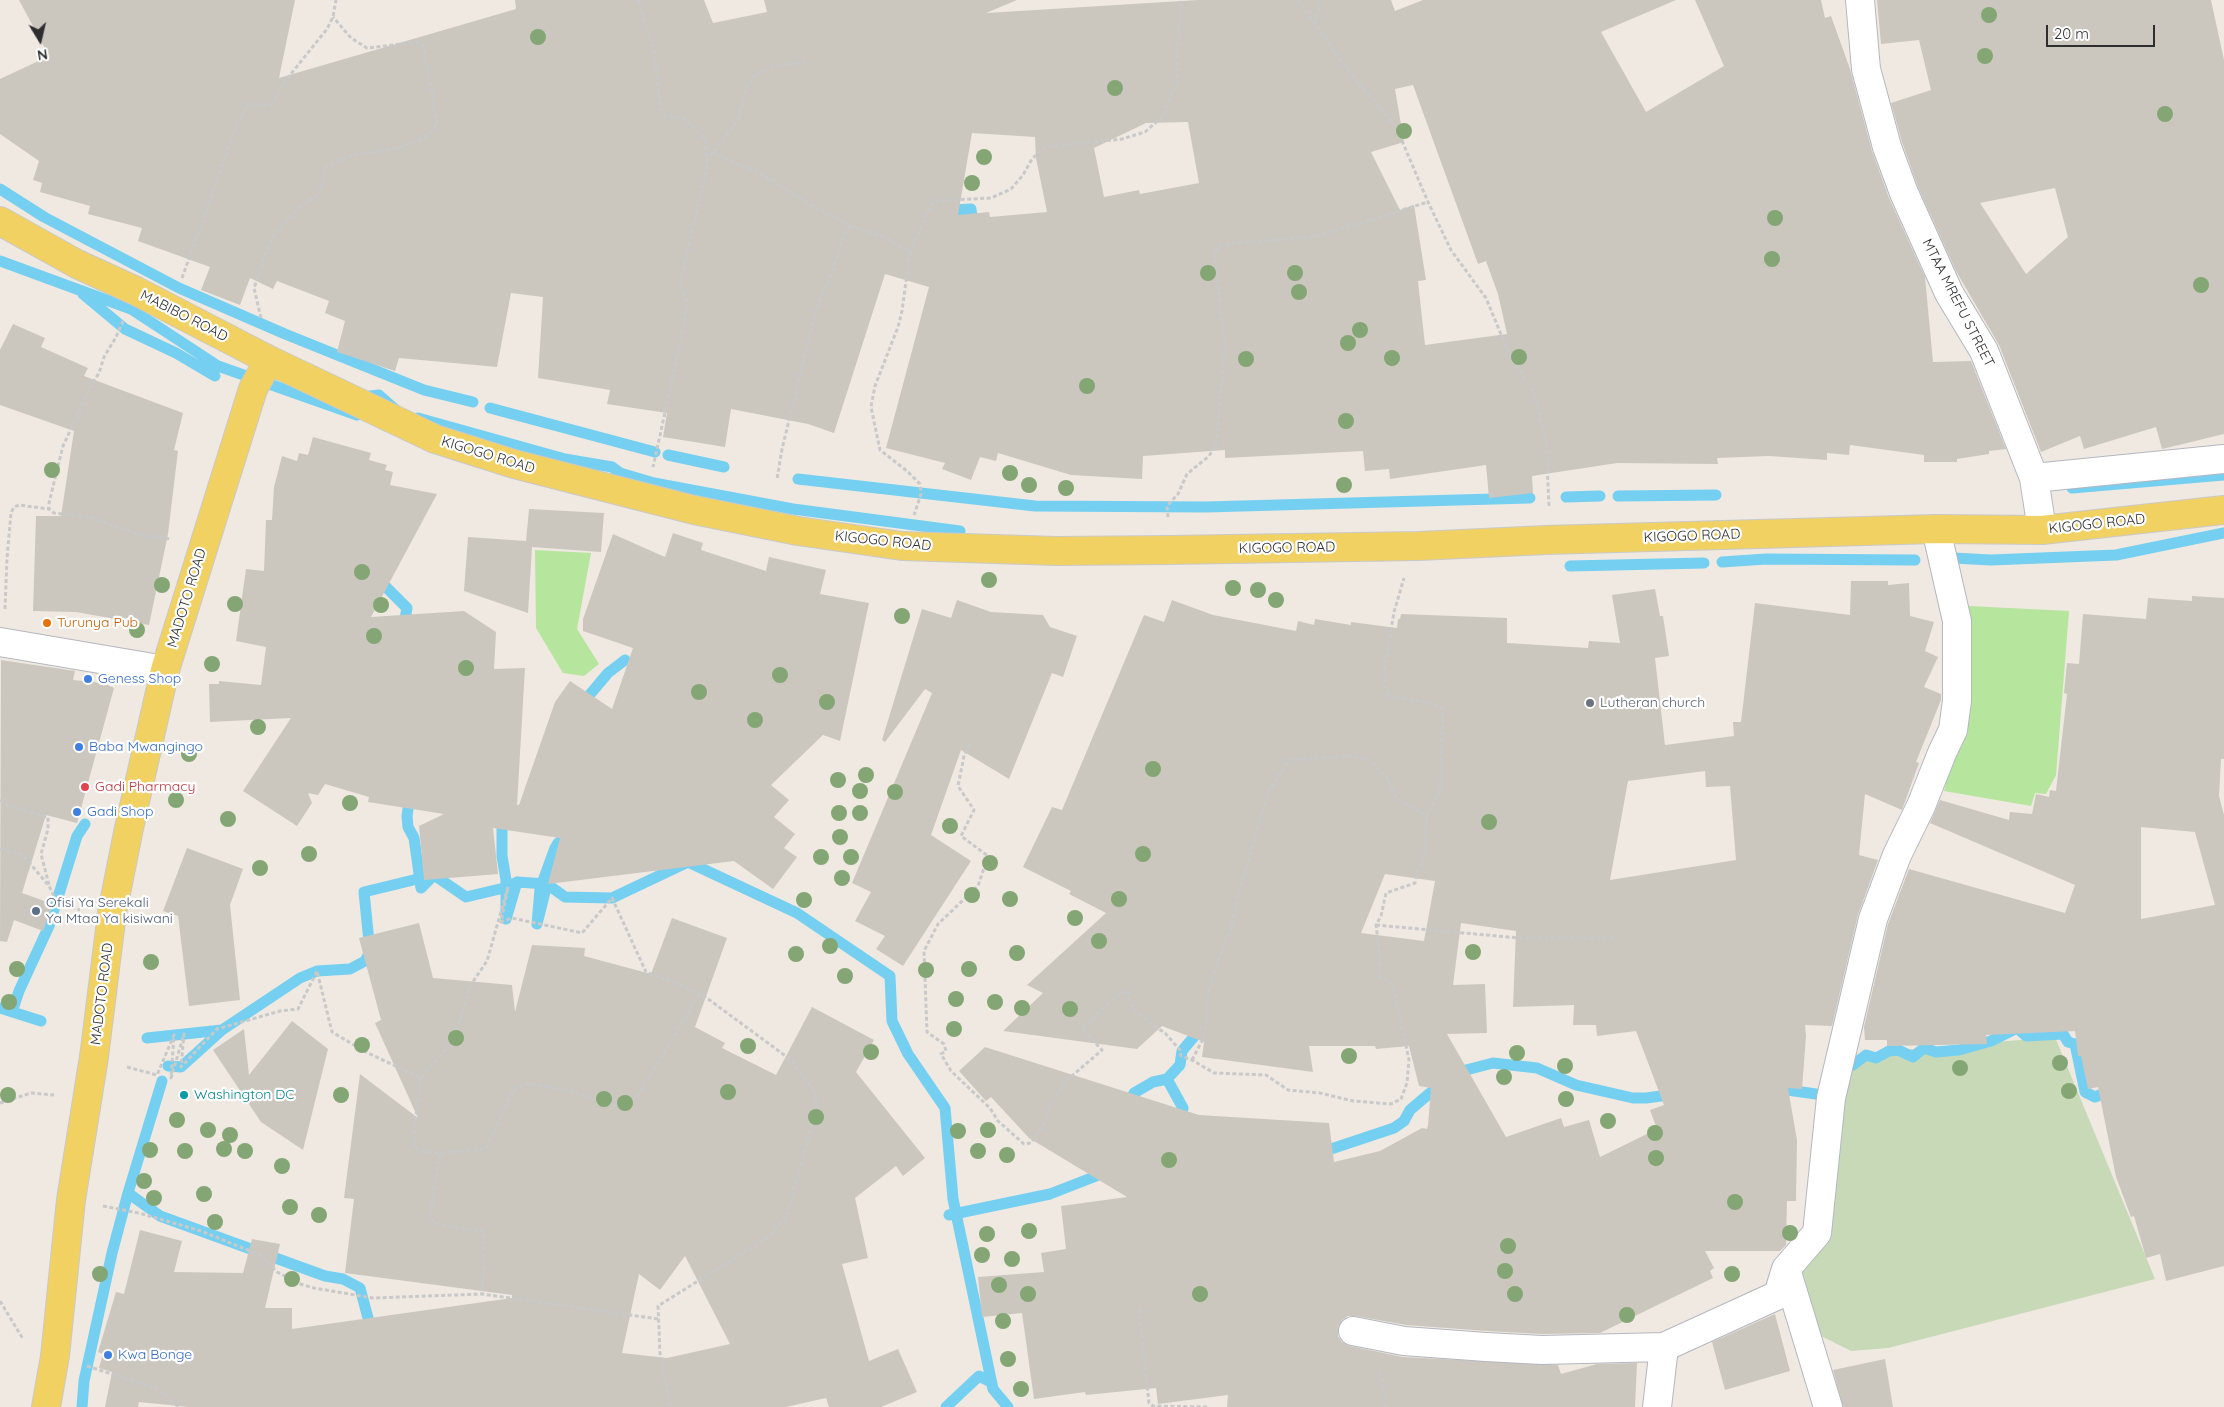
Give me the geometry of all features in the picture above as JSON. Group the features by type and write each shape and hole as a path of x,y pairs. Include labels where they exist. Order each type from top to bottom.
{"main road":[{"name":"MABIBO ROAD","path":"3,229 136,291 368,409"},
{"name":"MADOTO ROAD","path":"46,1407 55,1360 72,1200 94,1057 112,913 129,828 165,670 253,390 260,355"},
{"name":"KIGOGO ROAD","path":"368,409 453,445 514,464 640,497 789,529 902,546 1056,551 1169,550 1419,546 1546,540 1936,529 2042,530 2224,510"}],"street":[{"name":"MTAA MREFU STREET","path":"1860,0 1866,69 1887,146 1900,184 1949,293 1984,351 2034,478 2042,530"},
{"path":"2034,478 2224,460"},
{"path":"1353,1330 1404,1341 1486,1347 1589,1350 1664,1347 1778,1295 1786,1269 1817,1233 1831,1098 1873,919 1897,855 1922,806 1953,730 1957,700 1957,621 1936,529"},
{"path":"1,642 165,670"},
{"path":"1786,1269 1828,1407"},
{"path":"1656,1407 1664,1347"}],"path":[{"path":"164,306 179,288 216,189 226,152 237,124 249,104 272,105 282,85 315,46 333,17 336,0"},
{"path":"638,0 654,50 660,106 664,115 684,119 696,128 706,140 706,179 695,214 688,254 682,274 681,284 686,301 684,326 657,443 651,482 640,497"},
{"path":"902,546 921,494 920,484 880,450 871,407 875,386 902,311 910,252 933,200 991,198 1012,189 1032,159 1045,147 1122,139 1145,132 1163,116 1177,82 1180,0"},
{"path":"1298,0 1344,65 1397,129 1451,250 1486,298 1510,356 1533,391 1546,439 1550,525 1546,540"},
{"path":"1314,24 1321,0"},
{"path":"260,355 262,323 254,288 272,237 303,204 319,194 327,166 340,159 359,154 399,148 427,136 437,122 424,48 421,44 418,42 367,48 351,38 333,17"},
{"path":"706,161 738,120 747,87 755,76 770,67 807,60"},
{"path":"713,152 734,163 757,171 816,208 850,226 885,237 910,252"},
{"path":"1169,550 1168,506 1178,494 1187,474 1209,456 1216,446 1225,346 1214,252 1221,245 1227,244 1314,237 1428,202"},
{"path":"778,479 782,449 816,310 832,273 845,232 850,226"},
{"path":"50,509 49,502 63,446 99,373 104,358 131,309 136,291"},
{"path":"1,642 7,594 6,558 11,513 14,507 19,505 50,509 54,513 91,517 138,535 204,545"},
{"path":"970,744 964,756 958,786 974,810 961,836 988,856 978,886 938,924 924,951 928,1032 944,1044 946,1051 941,1054 944,1061 962,1082 990,1108 998,1121 1024,1144 1031,1143 1046,1120 1048,1115 1046,1113 1066,1081 1102,1050 1082,1029 1118,995 1128,991 1129,999 1134,1009 1150,1024 1165,1033 1180,1050 1181,1056 1214,1073 1266,1075 1288,1090 1391,1104 1401,1099 1407,1083 1409,1060 1394,988 1391,983 1379,976 1380,957 1376,925 1381,916 1386,893 1415,883 1418,870 1424,858 1427,816 1440,790 1443,709 1426,702 1388,696 1384,671 1394,612 1405,574 1419,546"},
{"path":"1192,1060 1205,1035 1208,995 1219,957 1230,933 1236,900 1268,792 1289,760 1349,756 1368,760 1386,778 1396,799 1427,816"},
{"path":"0,800 7,805 48,817 48,829 41,854 49,886 57,902 78,910 112,913"},
{"path":"0,849 22,854 49,886"},
{"path":"670,1407 660,1353 658,1306 770,1236 787,1215 817,1107 815,1092 791,1060 700,992 646,972 612,898 582,933 512,918 501,922 508,886 487,961 470,986 461,1018 450,1044 421,1078 415,1123 414,1146 425,1152 440,1153 486,1149 514,1089 528,1083 574,1092 614,1105 626,1104 638,1096 700,992"},
{"path":"1376,925 1519,938 1614,938"},
{"path":"94,1057 157,1075 174,1036 171,1078 184,1034 181,1067 217,1029 270,1014 298,1009 317,971 332,1032 366,1052 421,1078"},
{"path":"0,1103 31,1093 87,1097"},
{"path":"440,1153 430,1216 434,1223 462,1230 483,1231 485,1234 482,1294"},
{"path":"72,1200 139,1213 200,1231 260,1255 277,1272 300,1284 314,1288 373,1298 482,1294 658,1320"},
{"path":"1139,1309 1149,1403 1153,1406 1208,1407"},
{"path":"55,1360 87,1366 137,1381 155,1388 169,1397 178,1407"}],"green space":[{"path":"535,550 591,553 577,629 599,664 584,676 563,673 536,628"},
{"path":"1969,606 2069,611 2056,775 2046,794 2035,793 2031,806 1944,791 1959,729"},
{"path":"2055,1037 2155,1279 1888,1348 1851,1351 1815,1333 1801,1268 1847,1057 1889,1051"}],"building":[{"path":"19,0 295,0 279,78 516,9 515,0 704,0 713,23 767,12 764,0 1017,0 986,13 1198,0 1391,0 1395,11 1423,0 1676,0 1601,32 1646,112 1724,66 1695,0 1821,0 1825,18 1831,16 1850,69 1872,151 1889,198 1925,277 1933,362 1971,361 2006,449 1957,459 1957,462 1924,462 1924,455 1850,445 1849,455 1827,453 1827,460 1769,456 1717,458 1718,464 1617,463 1532,476 1533,493 1489,498 1486,465 1390,479 1389,469 1365,471 1363,451 1225,458 1225,450 1143,456 1142,479 1071,475 998,453 996,461 980,457 971,480 942,469 945,463 886,448 929,287 885,274 834,433 808,424 731,409 725,447 663,437 667,413 607,404 610,390 538,378 543,297 511,293 497,367 399,358 395,371 337,352 345,321 325,313 329,301 277,281 273,289 250,278 240,305 201,290 210,267 138,241 142,228 88,214 90,206 40,192 42,183 33,180 39,161 0,134 0,79 49,56","holes":["1413,85 1478,264 1486,261 1498,294 1507,334 1425,345 1418,281 1426,280 1414,205 1400,210 1371,152 1404,142 1395,89","1188,122 1199,183 1140,194 1139,190 1104,197 1094,148 1146,123","972,133 1035,137 1036,158 1047,212 990,217 989,212 958,215"]},
{"path":"1877,0 2211,0 2224,60 2224,434 2162,449 2156,427 2084,449 2080,436 2041,452 1999,345 1956,271 1918,187 1902,142 1891,103 1931,90 1919,40 1881,44","holes":["2055,188 2068,237 2026,274 1980,203"]},
{"path":"13,324 45,338 41,347 88,368 84,376 183,413 174,450 178,451 168,534 149,625 76,612 33,611 36,516 61,516 74,431 0,405 0,350"},
{"path":"313,437 371,453 369,460 387,465 385,470 393,472 390,485 437,494 371,617 464,611 496,632 494,669 525,668 517,805 519,805 555,702 570,681 612,709 633,648 583,631 583,619 613,534 665,557 673,533 703,543 701,550 766,571 769,557 826,570 820,594 869,603 840,741 823,735 771,785 789,800 774,817 795,834 784,848 797,857 773,889 734,861 548,884 560,838 493,828 498,874 424,880 419,826 444,814 368,802 369,797 325,784 318,795 308,793 312,803 297,826 243,791 291,718 210,722 209,684 219,684 219,681 261,685 266,647 236,641 246,569 264,571 266,520 272,520 274,487 282,456 297,461 299,453 308,455"},
{"path":"529,509 604,513 601,552 532,547 528,613 464,591 468,537 526,541"},
{"path":"1851,581 1888,581 1888,585 1909,583 1910,616 1934,622 1925,651 1938,657 1924,687 1941,694 1941,700 1916,762 1919,763 1902,810 1865,794 1859,855 1878,860 1858,915 1832,1026 1805,1025 1806,1036 1802,1089 1788,1088 1797,1140 1796,1201 1787,1201 1786,1245 1780,1251 1705,1251 1714,1268 1710,1271 1713,1278 1600,1333 1542,1334 1487,1331 1406,1325 1356,1316 1348,1316 1342,1320 1338,1328 1338,1336 1342,1342 1350,1346 1403,1357 1558,1365 1561,1374 1597,1364 1637,1363 1635,1407 1227,1407 1228,1395 1158,1404 1156,1388 1086,1395 1085,1392 1034,1399 1022,1313 982,1317 978,1277 1044,1272 1041,1253 1066,1249 1061,1206 1127,1197 1029,1138 991,1097 986,1101 959,1071 985,1047 1199,1115 1329,1123 1334,1162 1380,1151 1422,1128 1427,1129 1428,1125 1431,1088 1419,1086 1409,1046 1376,1049 1375,1046 1309,1046 1313,1072 1202,1057 1204,1042 1162,1026 1137,1049 1003,1031 1043,993 1027,985 1106,913 1069,894 1071,891 1023,867 1052,807 1062,810 1144,615 1164,622 1172,600 1213,615 1296,631 1298,621 1314,625 1315,619 1351,625 1351,622 1397,628 1398,619 1400,619 1401,614 1507,618 1507,643 1588,648 1589,641 1620,643 1612,595 1655,589 1660,616 1663,616 1669,656 1655,658 1665,745 1734,736 1733,722 1741,722 1755,603 1850,615","holes":["1705,771 1706,787 1730,786 1736,860 1610,880 1628,781","1385,874 1435,881 1424,941 1361,933","1461,923 1516,931 1513,1007 1574,1005 1573,1025 1596,1025 1597,1036 1636,1031 1664,1105 1650,1110 1657,1129 1600,1157 1589,1120 1564,1127 1561,1118 1506,1137 1447,1034 1487,1033 1485,984 1453,985"]},
{"path":"2192,596 2224,598 2224,759 2221,759 2219,796 2224,815 2224,1266 2166,1281 2160,1254 2146,1258 2134,1216 2131,1217 2116,1177 2098,1087 2088,1089 2081,1056 2078,1056 2075,1031 1986,1035 1987,1044 1887,1046 1887,1040 1865,1040 1864,1027 1888,924 1909,869 2065,913 2075,885 1930,823 1940,800 2009,820 2010,812 2032,814 2036,794 2049,797 2050,790 2056,791 2067,694 2064,693 2067,663 2079,664 2083,614 2146,619 2148,598 2192,601","holes":["2141,827 2195,832 2215,905 2141,919"]},
{"path":"957,600 991,612 1043,615 1050,627 1077,636 1063,677 1052,673 1009,779 961,750 931,835 971,861 903,966 876,949 885,936 855,921 871,892 852,883 932,693 925,689 885,742 882,740 922,609 951,618"},
{"path":"1,660 75,671 73,680 103,683 114,688 77,823 46,815 22,893 53,904 43,931 14,920 7,942 0,941"},
{"path":"187,848 243,869 230,905 240,1000 189,1006 178,916 163,911"},
{"path":"672,918 727,938 695,1027 725,1043 722,1048 776,1075 812,1007 874,1040 856,1072 925,1158 903,1176 896,1166 855,1198 868,1258 842,1264 869,1361 898,1349 917,1392 881,1407 829,1407 826,1398 786,1407 189,1407 139,1402 138,1407 105,1407 112,1372 99,1368 103,1354 98,1352 116,1292 124,1294 140,1230 182,1241 174,1272 243,1273 252,1239 280,1244 265,1308 292,1308 292,1329 512,1298 512,1295 345,1273 354,1199 344,1198 360,1074 418,1118 375,1023 381,1020 359,938 419,923 433,978 512,985 515,1012 532,945 585,948 584,956 651,974","holes":["685,1256 730,1344 667,1358 622,1353 639,1274 660,1290"]},
{"path":"292,1021 328,1049 303,1150 261,1122 213,1050 244,1029 249,1075"},
{"path":"1775,1314 1790,1371 1725,1390 1712,1342"},
{"path":"1885,1359 1893,1407 1843,1407 1833,1370"}],"waterway":[{"path":"0,189 44,217 179,288 285,334 424,390 473,402"},
{"path":"945,206 952,210 971,209 973,228"},
{"path":"0,261 131,309 218,366 357,415"},
{"path":"83,294 125,329 176,353 215,376"},
{"path":"362,397 379,395 396,410"},
{"path":"490,408 655,452"},
{"path":"418,418 565,459 612,467 620,473 654,483 793,509 960,531"},
{"path":"668,455 724,467"},
{"path":"2072,488 2224,475"},
{"path":"798,479 1035,506 1206,507 1530,498"},
{"path":"1618,496 1716,495"},
{"path":"1566,497 1600,496"},
{"path":"1953,558 1991,560 2116,555 2224,533"},
{"path":"1722,562 1766,559 1915,560"},
{"path":"1570,566 1704,563"},
{"path":"384,585 407,608 405,619 399,627"},
{"path":"581,705 608,673 625,660"},
{"path":"410,795 407,816 408,827 414,838 421,888 433,876"},
{"path":"502,816 502,856 506,880 506,919 517,882"},
{"path":"12,1012 19,991 49,926 77,836 85,824"},
{"path":"547,884 537,924 540,889 555,848 561,842 563,829"},
{"path":"147,1038 222,1030 300,978 317,971 350,969 365,961 370,952 364,892 434,875 466,897 508,887 517,882 547,884 565,897 612,898 688,862 797,913 890,976 892,1021 908,1054 945,1108 953,1199 993,1389 1008,1407"},
{"path":"0,1008 41,1021"},
{"path":"1127,1106 1134,1093 1153,1082 1167,1079 1180,1065 1182,1051 1202,1027"},
{"path":"1845,1074 1846,1066 1853,1065 1866,1055 1876,1058 1889,1051 1898,1050 1913,1057 1924,1048 1936,1052 1959,1050 1991,1041 2017,1028 2026,1036 2063,1034 2068,1042 2075,1044 2085,1092 2095,1097 2113,1090"},
{"path":"168,1066 181,1067 222,1030"},
{"path":"1319,1153 1394,1128 1404,1121 1410,1110 1430,1093 1466,1070 1493,1063 1537,1068 1576,1085 1633,1098 1676,1094"},
{"path":"1167,1079 1183,1108 1179,1123"},
{"path":"82,1407 84,1381 112,1253 162,1081"},
{"path":"1773,1088 1816,1094"},
{"path":"949,1215 1050,1194 1109,1171"},
{"path":"128,1193 160,1216 325,1276 343,1279 360,1288 368,1318 368,1333"},
{"path":"946,1407 979,1376 991,1382"}],"place":[{"name":"Turunya Pub","path":"47,623"},
{"name":"Geness Shop","path":"88,679"},
{"name":"Lutheran church","path":"1590,703"},
{"name":"Baba Mwangingo","path":"79,747"},
{"name":"Gadi Pharmacy","path":"85,787"},
{"name":"Gadi Shop","path":"77,812"},
{"name":"Ofisi Ya Serekali Ya Mtaa Ya kisiwani","path":"36,911"},
{"name":"Washington DC","path":"184,1095"},
{"name":"Kwa Bonge","path":"108,1355"}]}
